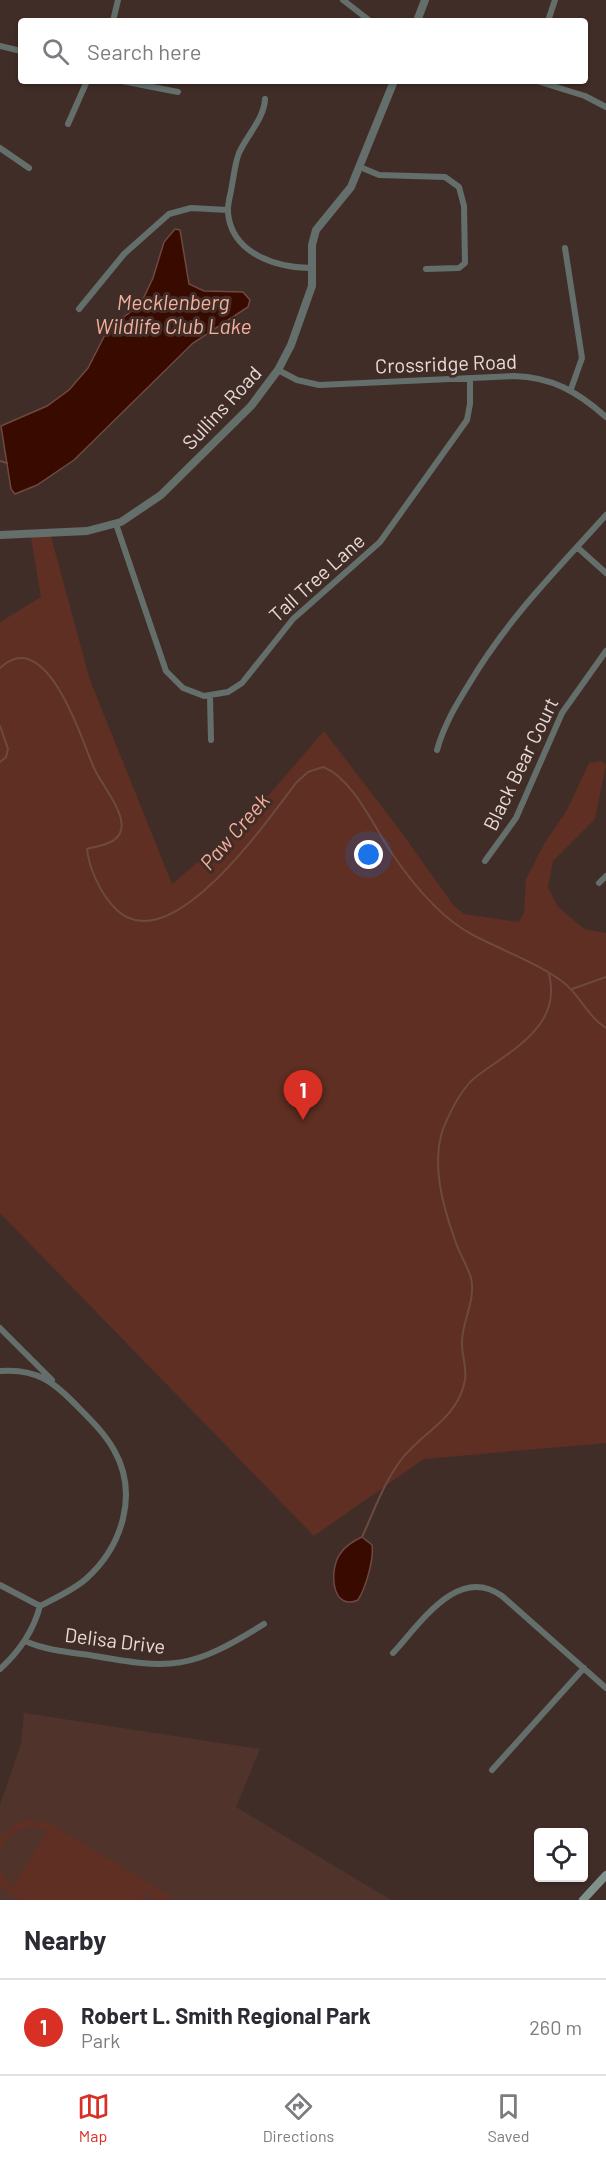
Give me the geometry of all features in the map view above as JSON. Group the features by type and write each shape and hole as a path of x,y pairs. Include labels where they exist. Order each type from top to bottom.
{"main road":[{"path":"583,1900 606,1875"}],"street":[{"path":"114,18 118,0"},
{"path":"343,0 366,18"},
{"path":"418,18 425,0"},
{"path":"549,18 555,0"},
{"path":"0,46 18,50"},
{"path":"68,124 86,84"},
{"path":"137,84 178,92"},
{"name":"Sullins Road","path":"0,535 87,531 116,524 161,495 244,413 278,370 308,299 312,245 316,230 347,195 392,84"},
{"path":"547,84 585,96 606,107"},
{"path":"265,99 263,111 238,157 228,210 236,237 251,253 292,267 312,268"},
{"path":"0,148 28,168"},
{"path":"360,167 379,175 445,177 459,187 464,206 465,263 459,268 426,269"},
{"path":"79,309 123,254 169,214 191,208 228,210"},
{"path":"565,248 582,358 571,389"},
{"name":"Crossridge Road","path":"278,370 297,380 320,386 529,377 553,381 571,389 606,417"},
{"name":"Tall Tree Lane","path":"210,697 228,692 242,683 293,619 354,568 386,536 467,420 470,404 470,379"},
{"path":"437,750 444,726 489,651 521,607 606,515"},
{"path":"116,524 166,671 183,688 210,697 211,740"},
{"path":"577,547 606,573"},
{"name":"Black Bear Court","path":"485,861 516,818 562,713 606,651"},
{"path":"599,883 606,876"},
{"path":"0,1328 91,1421 115,1451 125,1481 124,1519 108,1554 86,1579 40,1606 35,1625 26,1641 0,1669"},
{"path":"0,1371 18,1371 54,1383"},
{"path":"0,1585 40,1606"},
{"path":"393,1653 444,1598 464,1587 480,1586 492,1588 502,1596 606,1688"},
{"name":"Delisa Drive","path":"26,1641 37,1647 95,1657 170,1665 210,1656 264,1624"},
{"path":"492,1770 584,1668"}],"shaded area":[{"path":"30,532 50,533 90,680 172,884 248,819 324,731 454,906 464,914 519,922 524,912 526,879 544,844 567,810 589,763 602,761 606,765 595,819 553,861 548,887 557,906 584,929 606,933 606,1443 424,1459 314,1536 0,1213 0,622 41,597"},
{"path":"24,1713 260,1749 236,1807 391,1900 0,1900 0,1805 21,1744"},
{"path":"27,1820 51,1824 174,1898 154,1900 147,1891 142,1900 20,1900 0,1888 0,1870 12,1887 48,1831 34,1827 20,1829 9,1837 0,1850 0,1837 17,1823"}],"water":[{"name":"Mecklenberg Wildlife Club Lake","path":"175,229 180,230 189,284 204,291 243,292 250,300 248,307 193,343 74,460 37,485 15,494 11,489 1,426 47,406 69,390 88,368 109,327 135,309 144,297 153,278 164,242"},
{"path":"362,1537 372,1545 371,1565 358,1600 349,1602 342,1600 338,1595 334,1569 342,1551"}],"waterway":[{"path":"0,461 7,463"},
{"name":"Paw Creek","path":"0,668 17,658 33,661 47,673 60,691 94,768 116,807 122,823 119,835 112,841 87,849 90,864 108,900 113,906 135,920 160,918 187,904 240,854 296,783 308,772 323,767 334,773 354,793 401,866 438,910 473,935 531,963 563,982 594,1018 606,1028"},
{"name":"Paw Creek","path":"0,726 8,749 6,757 0,762"},
{"path":"362,1537 389,1478 409,1450 455,1405 465,1380 462,1340 471,1302 472,1286 451,1227 440,1185 438,1156 443,1129 466,1087 477,1076 519,1046 541,1022 548,1008 551,992 549,974"},
{"path":"572,989 606,977"}],"place":[{"name":"Robert L. Smith Regional Park","path":"303,1120"}]}
